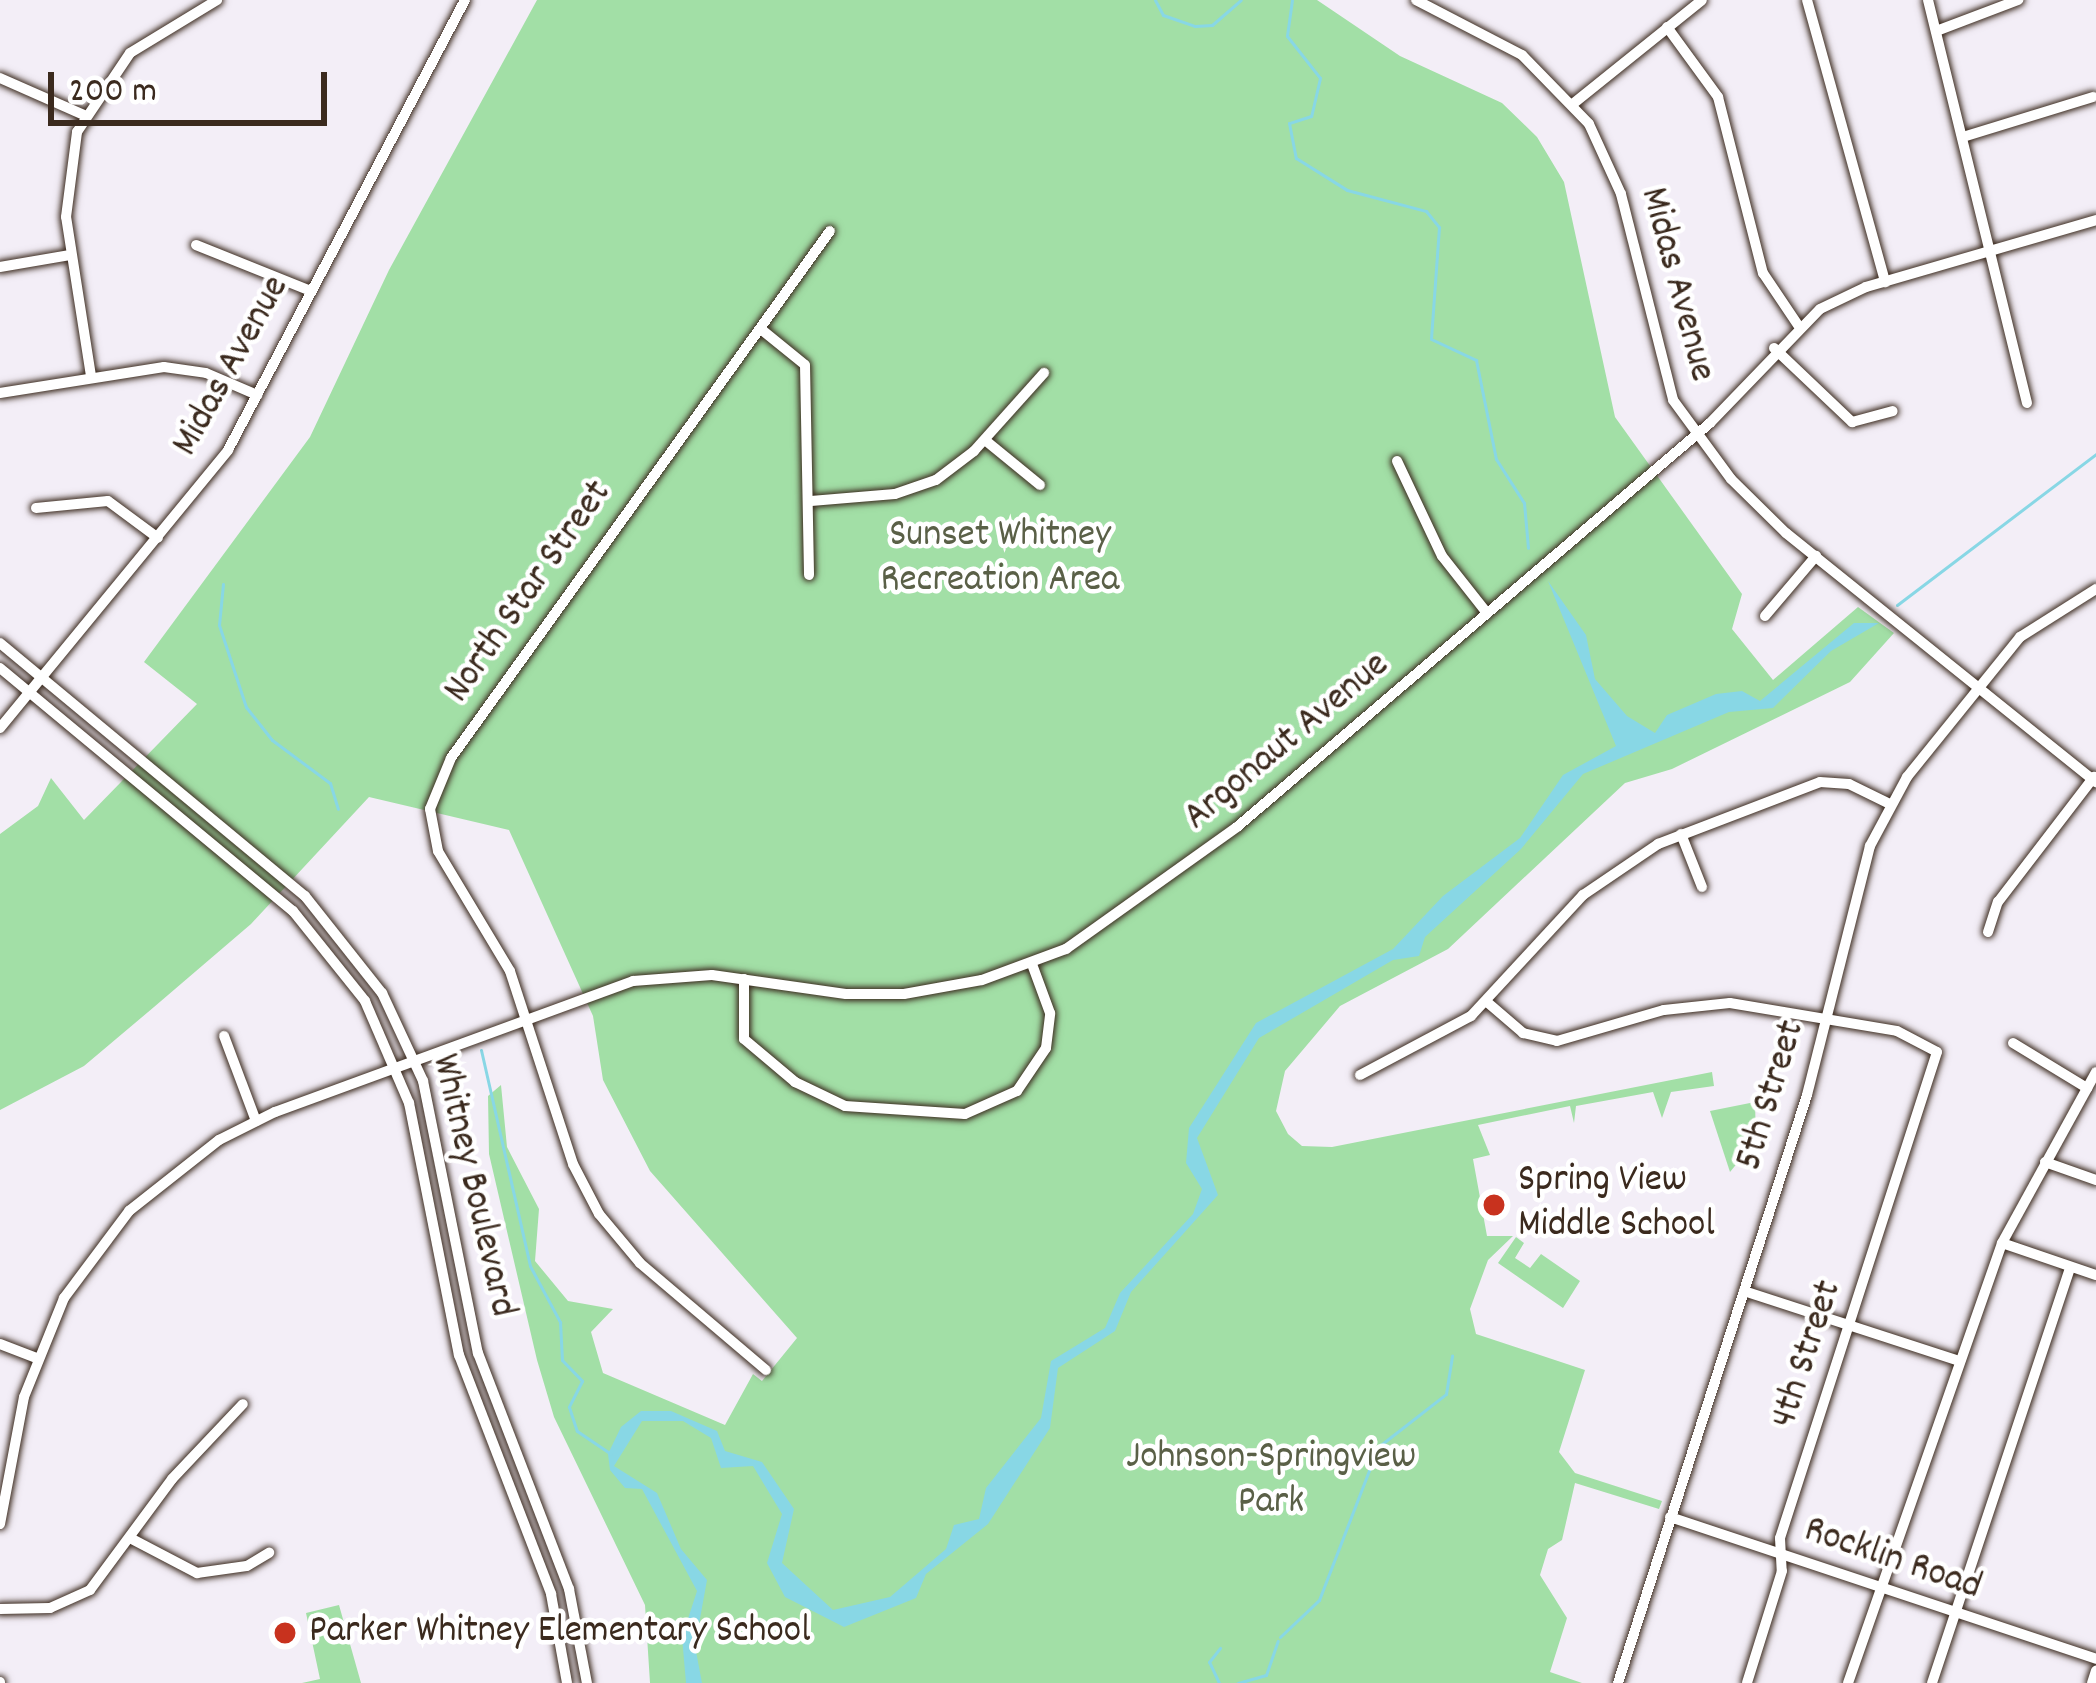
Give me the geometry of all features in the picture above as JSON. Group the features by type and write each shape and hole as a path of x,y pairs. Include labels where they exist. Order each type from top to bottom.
{"street":[{"path":"91,376 70,255 68,170 84,115 146,39 217,0"},
{"name":"Midas Avenue","path":"0,728 220,462 465,0"},
{"name":"Midas Avenue","path":"1416,0 1510,46 1574,103 1616,179 1670,390 1696,435 1744,494 2095,778"},
{"path":"1574,103 1702,0"},
{"path":"1807,0 1886,281"},
{"path":"1928,0 1966,136 2027,403"},
{"path":"1939,30 2018,0"},
{"path":"1667,27 1718,97 1763,273 1798,325"},
{"path":"0,78 84,115"},
{"path":"1966,136 2093,98"},
{"name":"Argonaut Avenue","path":"0,1524 36,1358 74,1281 119,1222 184,1163 256,1121 633,981 744,979 846,994 904,994 1032,964 1093,935 1191,864 1696,435 1798,325 1886,281 2096,220"},
{"name":"North Star Street","path":"766,1370 640,1263 599,1214 563,1136 529,1017 498,946 438,851 432,797 451,758 641,486 762,330 830,231"},
{"path":"196,244 311,291"},
{"path":"0,267 70,255"},
{"path":"762,330 805,365 812,501 809,575"},
{"path":"1774,348 1852,422 1893,411"},
{"path":"0,393 91,376 184,368 256,395"},
{"path":"812,501 916,488 985,440 1044,373"},
{"path":"985,440 1040,485"},
{"path":"1397,461 1442,556 1487,613"},
{"path":"36,508 108,501 158,538"},
{"path":"1765,616 1816,556"},
{"name":"5th Street","path":"1618,1683 1828,1017 1853,891 1890,805 2030,627 2096,589"},
{"name":"Whitney Boulevard","path":"0,643 320,912 368,969 415,1060 478,1353 569,1589 587,1683"},
{"name":"Whitney Boulevard","path":"0,668 308,926 365,1001 397,1066 459,1355 551,1594 567,1683"},
{"path":"1988,932 1998,902 2095,778"},
{"path":"1360,1075 1431,1043 1487,1002 1598,882 1681,834 1820,782 1849,784 1890,805"},
{"path":"1681,834 1702,887"},
{"path":"744,979 744,1039 795,1082 845,1106 965,1114 1017,1090 1046,1048 1050,1013 1032,964"},
{"path":"1487,1002 1523,1033 1557,1041 1697,1004 1828,1017"},
{"name":"4th Street","path":"1747,1683 1782,1555 1780,1538 1935,1047 1828,1017"},
{"path":"224,1036 256,1121"},
{"path":"2013,1043 2087,1088"},
{"path":"1848,1683 1957,1360 2002,1244 2096,1072"},
{"path":"2045,1162 2096,1180"},
{"path":"2002,1244 2096,1275"},
{"path":"1932,1683 2070,1267"},
{"path":"1744,1291 1957,1360"},
{"path":"0,1344 36,1358"},
{"path":"0,1609 50,1608 80,1597 172,1480 243,1404"},
{"name":"Rocklin Road","path":"1670,1517 2096,1659"},
{"path":"130,1538 196,1573 247,1566 269,1553"},
{"path":"2092,1683 2096,1670"}],"green space":[{"name":"Sunset Whitney Recreation Area","path":"537,0 1317,0 1400,56 1502,103 1537,137 1564,182 1615,417 1742,594 1732,629 1773,680 1858,607 1894,633 1850,682 1672,769 1625,783 1448,949 1340,1006 1285,1071 1276,1111 1288,1134 1302,1146 1332,1147 1712,1072 1714,1086 1671,1092 1662,1118 1653,1092 1576,1106 1574,1123 1570,1106 1478,1125 1490,1155 1473,1159 1487,1236 1513,1236 1488,1260 1470,1309 1476,1334 1585,1370 1559,1452 1575,1473 1662,1501 1659,1509 1575,1483 1562,1540 1548,1549 1540,1575 1567,1618 1550,1672 1582,1683 650,1683 645,1605 554,1417 537,1360 489,1154 488,1096 501,1085 507,1147 539,1209 535,1261 568,1301 613,1309 591,1332 603,1373 725,1425 753,1374 762,1381 797,1338 650,1171 603,1080 593,1016 509,830 369,797 251,924 154,1007 84,1066 0,1110 0,834 38,806 51,778 84,820 197,704 144,662 310,437 389,270"},
{"path":"1755,1102 1756,1140 1730,1172 1710,1111"},
{"path":"1516,1237 1524,1243 1515,1258 1530,1268 1541,1254 1580,1281 1563,1308 1498,1263"},
{"path":"339,1605 361,1683 302,1683 320,1679 306,1613"}],"water":[{"path":"1548,581 1586,635 1595,679 1627,716 1655,733 1667,715 1716,694 1742,691 1760,701 1854,623 1879,623 1831,651 1773,708 1729,712 1583,774 1521,849 1425,937 1419,956 1393,960 1259,1038 1197,1138 1218,1195 1131,1292 1115,1331 1058,1368 1050,1428 988,1524 926,1574 916,1598 844,1627 785,1597 767,1563 782,1514 753,1466 721,1468 711,1438 683,1421 642,1421 614,1466 657,1493 681,1549 707,1580 695,1646 702,1683 686,1683 682,1637 697,1591 642,1489 625,1488 610,1470 608,1454 621,1427 641,1411 671,1411 717,1431 725,1451 762,1462 794,1509 782,1563 833,1610 890,1597 946,1549 954,1525 979,1519 986,1488 1041,1418 1051,1361 1105,1328 1120,1293 1193,1214 1202,1189 1186,1163 1189,1128 1256,1023 1393,949 1443,896 1520,838 1563,775 1616,746"}],"waterway":[{"path":"1155,0 1163,15 1195,26 1212,25 1241,0"},
{"path":"1292,0 1287,36 1320,78 1311,116 1289,123 1296,158 1347,190 1426,211 1439,227 1431,339 1476,360 1496,459 1524,503 1528,548"},
{"path":"1897,605 2096,454"},
{"path":"223,584 219,625 246,707 272,740 330,783 338,809"},
{"path":"481,1050 530,1266 560,1322 562,1360 582,1381 569,1407 577,1431 611,1454"},
{"path":"1280,1637 1319,1600 1378,1447 1446,1394 1452,1355"},
{"path":"1238,1683 1266,1675 1278,1641"},
{"path":"1219,1683 1209,1662 1220,1648"}],"place":[{"name":"Spring View Middle School","path":"1494,1205"},
{"name":"Parker Whitney Elementary School","path":"285,1633"}],"park label":[{"name":"Johnson-Springview Park","path":"1271,1482"}]}
